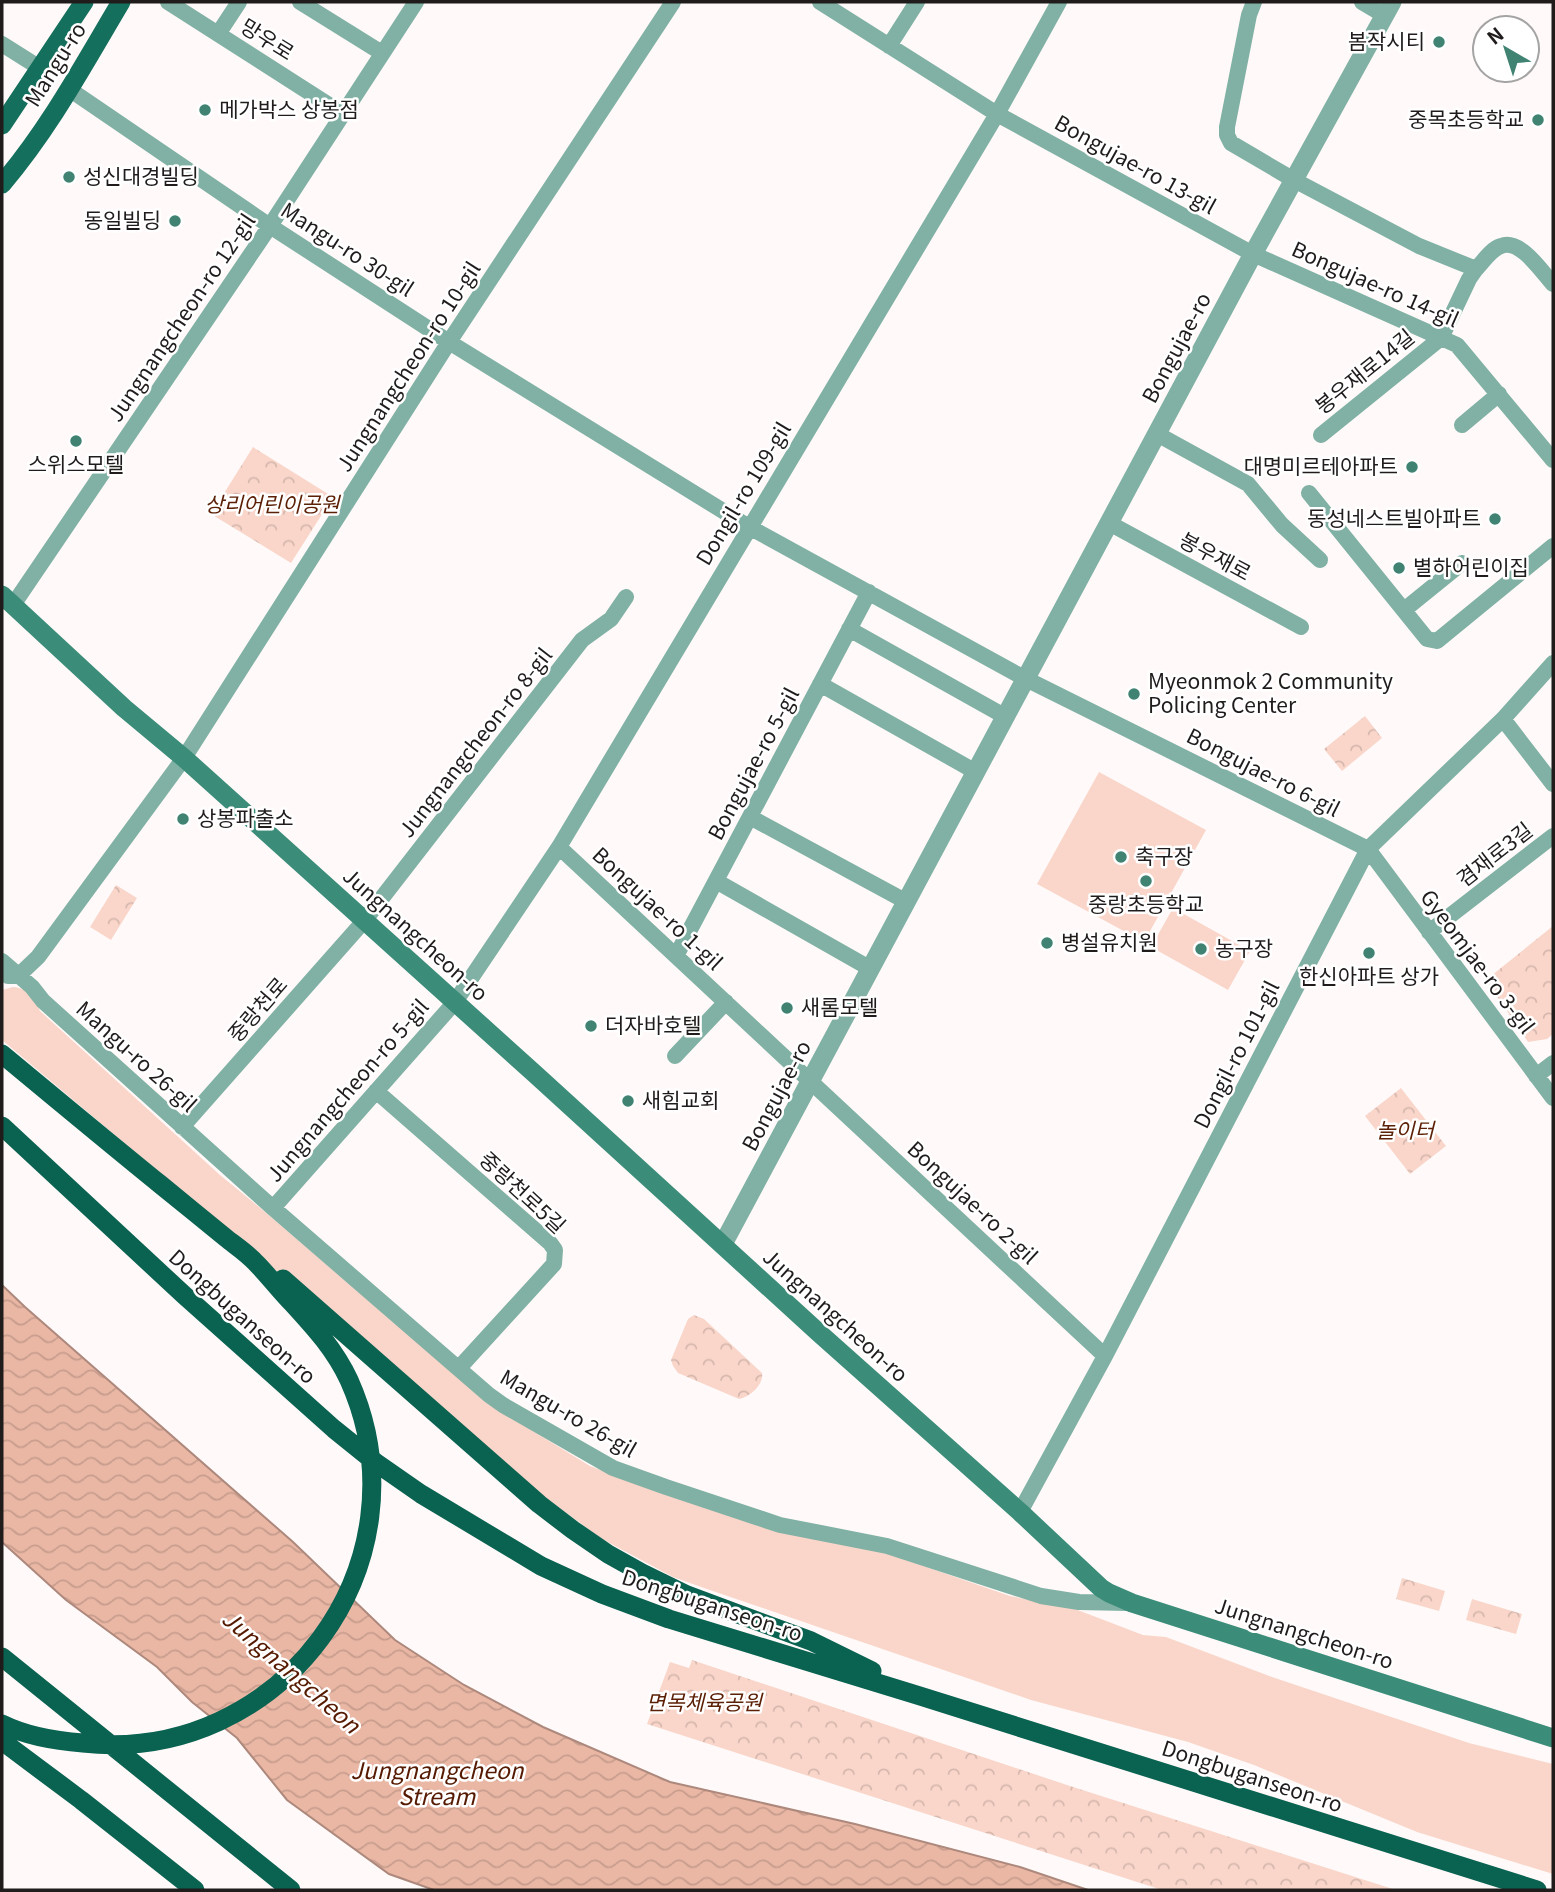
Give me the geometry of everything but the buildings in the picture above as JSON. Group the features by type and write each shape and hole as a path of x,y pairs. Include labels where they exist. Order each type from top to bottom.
{"highway":[{"path":"2,1054 256,1262 287,1282 573,1530 608,1554 687,1595 811,1641 920,1696"},
{"name":"Dongbuganseon-ro","path":"2,1126 184,1295 334,1429 375,1462 464,1521 541,1566 602,1594 669,1619 1537,1890"},
{"path":"6,1732 71,1742 127,1745 153,1742 208,1726 238,1712 284,1679 321,1640 339,1613 359,1567 371,1516 373,1487 368,1434 340,1362 329,1345 256,1262"},
{"path":"2,1657 291,1890"},
{"path":"6,1732 82,1800 195,1890"}],"main road":[{"name":"Mangu-ro","path":"2,125 84,2"},
{"name":"Mangu-ro","path":"2,184 69,89 121,2"},
{"name":"Jungnangcheon-ro","path":"7,600 1020,1512 1101,1588 1132,1603 1553,1738"}],"street":[{"name":"망우로","path":"168,2 343,114"},
{"path":"218,34 239,2"},
{"path":"300,2 382,53"},
{"name":"Jungnangcheon-ro 12-gil","path":"7,600 270,226 416,2"},
{"name":"Jungnangcheon-ro 10-gil","path":"184,758 449,342 673,2"},
{"name":"Bongujae-ro 13-gil","path":"820,2 997,114 1254,254"},
{"path":"889,46 918,2"},
{"name":"Dongil-ro 109-gil","path":"455,1002 559,847 997,114 1059,2"},
{"path":"1254,2 1249,15 1227,127 1231,144 1419,246 1476,269 1496,248 1508,245 1526,253 1553,284"},
{"path":"1362,2 1388,8"},
{"name":"Bongujae-ro","path":"723,1244 1388,8"},
{"path":"2,44 40,68"},
{"name":"Mangu-ro 30-gil","path":"69,89 270,226 449,342 749,527"},
{"name":"Bongujae-ro 14-gil","path":"1254,254 1460,347 1553,460"},
{"name":"봉우재로14길","path":"1321,435 1441,338 1476,269"},
{"path":"1462,425 1499,394"},
{"path":"1157,434 1248,484 1283,525 1320,560"},
{"path":"1309,493 1427,639 1437,641 1553,545"},
{"name":"봉우재로","path":"1110,523 1301,627"},
{"path":"749,527 1026,679"},
{"path":"1404,610 1462,563"},
{"name":"Bongujae-ro 5-gil","path":"676,956 869,592"},
{"name":"Jungnangcheon-ro 8-gil","path":"365,921 582,640 611,620 626,597"},
{"path":"849,629 1006,717"},
{"name":"Dongil-ro 101-gil","path":"1020,1512 1105,1356 1367,849 1503,719 1553,663"},
{"name":"Bongujae-ro 6-gil","path":"1026,679 1367,849"},
{"path":"820,684 976,772"},
{"path":"1503,719 1553,784"},
{"path":"10,976 38,957 184,758"},
{"path":"750,817 907,902"},
{"name":"겸재로3길","path":"1429,932 1553,836"},
{"name":"Bongujae-ro 1-gil","path":"559,847 811,1082"},
{"name":"Gyeomjae-ro 3-gil","path":"1367,849 1553,1098"},
{"path":"716,881 872,969"},
{"name":"중랑천로","path":"182,1127 365,921"},
{"name":"Mangu-ro 26-gil","path":"2,961 10,976 32,987 53,1010 272,1208 458,1368 503,1405 598,1461 643,1479 792,1528 887,1546 1041,1596 1079,1602 1132,1603"},
{"name":"Jungnangcheon-ro 5-gil","path":"272,1208 455,1002"},
{"name":"Bongujae-ro 1-gil","path":"675,1056 726,1002"},
{"path":"1536,1076 1553,1063"},
{"name":"Bongujae-ro 2-gil","path":"811,1082 1105,1356"},
{"name":"중랑천로5길","path":"376,1091 555,1250 554,1264 458,1368"}],"green space":[{"name":"상리어린이공원","path":"253,447 333,497 291,563 211,514"},
{"path":"1365,716 1382,738 1342,771 1324,749"},
{"name":"축구장","path":"1099,772 1206,830 1144,942 1037,884"},
{"path":"116,885 137,898 111,940 90,927"},
{"name":"농구장","path":"1173,908 1250,951 1228,990 1151,947"},
{"path":"1553,926 1553,1034 1547,1039 1528,1042 1486,980"},
{"path":"13,987 23,989 30,995 40,1011 220,1175 489,1404 590,1466 670,1496 889,1554 1010,1596 1075,1609 1143,1635 1166,1637 1272,1677 1469,1743 1553,1764 1553,1874 1417,1832 1254,1765 1188,1742 1031,1700 704,1588 673,1577 602,1539 543,1496 2,1040 2,990"},
{"name":"놀이터","path":"1401,1088 1446,1146 1410,1174 1365,1116"},
{"path":"694,1315 704,1319 762,1373 759,1386 752,1393 739,1399 678,1373 671,1360 688,1319"},
{"path":"1402,1578 1445,1591 1439,1611 1396,1599"},
{"path":"1472,1599 1522,1614 1516,1634 1466,1620"},
{"name":"면목체육공원","path":"692,1660 1070,1786 1396,1890 1162,1890 647,1724 670,1662 689,1668"}],"water":[{"name":"Jungnangcheon Stream","path":"2,1285 293,1542 395,1640 464,1685 543,1727 670,1782 855,1824 1020,1867 1088,1890 434,1890 389,1874 287,1800 237,1738 192,1702 157,1667 66,1600 2,1542"}],"place":[{"name":"봄작시티","path":"1439,42"},
{"name":"메가박스 상봉점","path":"205,110"},
{"name":"중목초등학교","path":"1538,120"},
{"name":"성신대경빌딩","path":"69,177"},
{"name":"동일빌딩","path":"175,221"},
{"name":"스위스모텔","path":"76,441"},
{"name":"대명미르테아파트","path":"1412,467"},
{"name":"동성네스트빌아파트","path":"1495,519"},
{"name":"별하어린이집","path":"1399,568"},
{"name":"Myeonmok 2 Community Policing Center","path":"1134,694"},
{"name":"상봉파출소","path":"183,819"},
{"name":"축구장","path":"1121,857"},
{"name":"중랑초등학교","path":"1146,881"},
{"name":"병설유치원","path":"1047,943"},
{"name":"농구장","path":"1201,949"},
{"name":"한신아파트 상가","path":"1369,953"},
{"name":"새롬모텔","path":"787,1008"},
{"name":"더자바호텔","path":"591,1026"},
{"name":"새힘교회","path":"628,1101"}],"water label":[{"name":"Jungnangcheon","path":"291,1672"}]}
